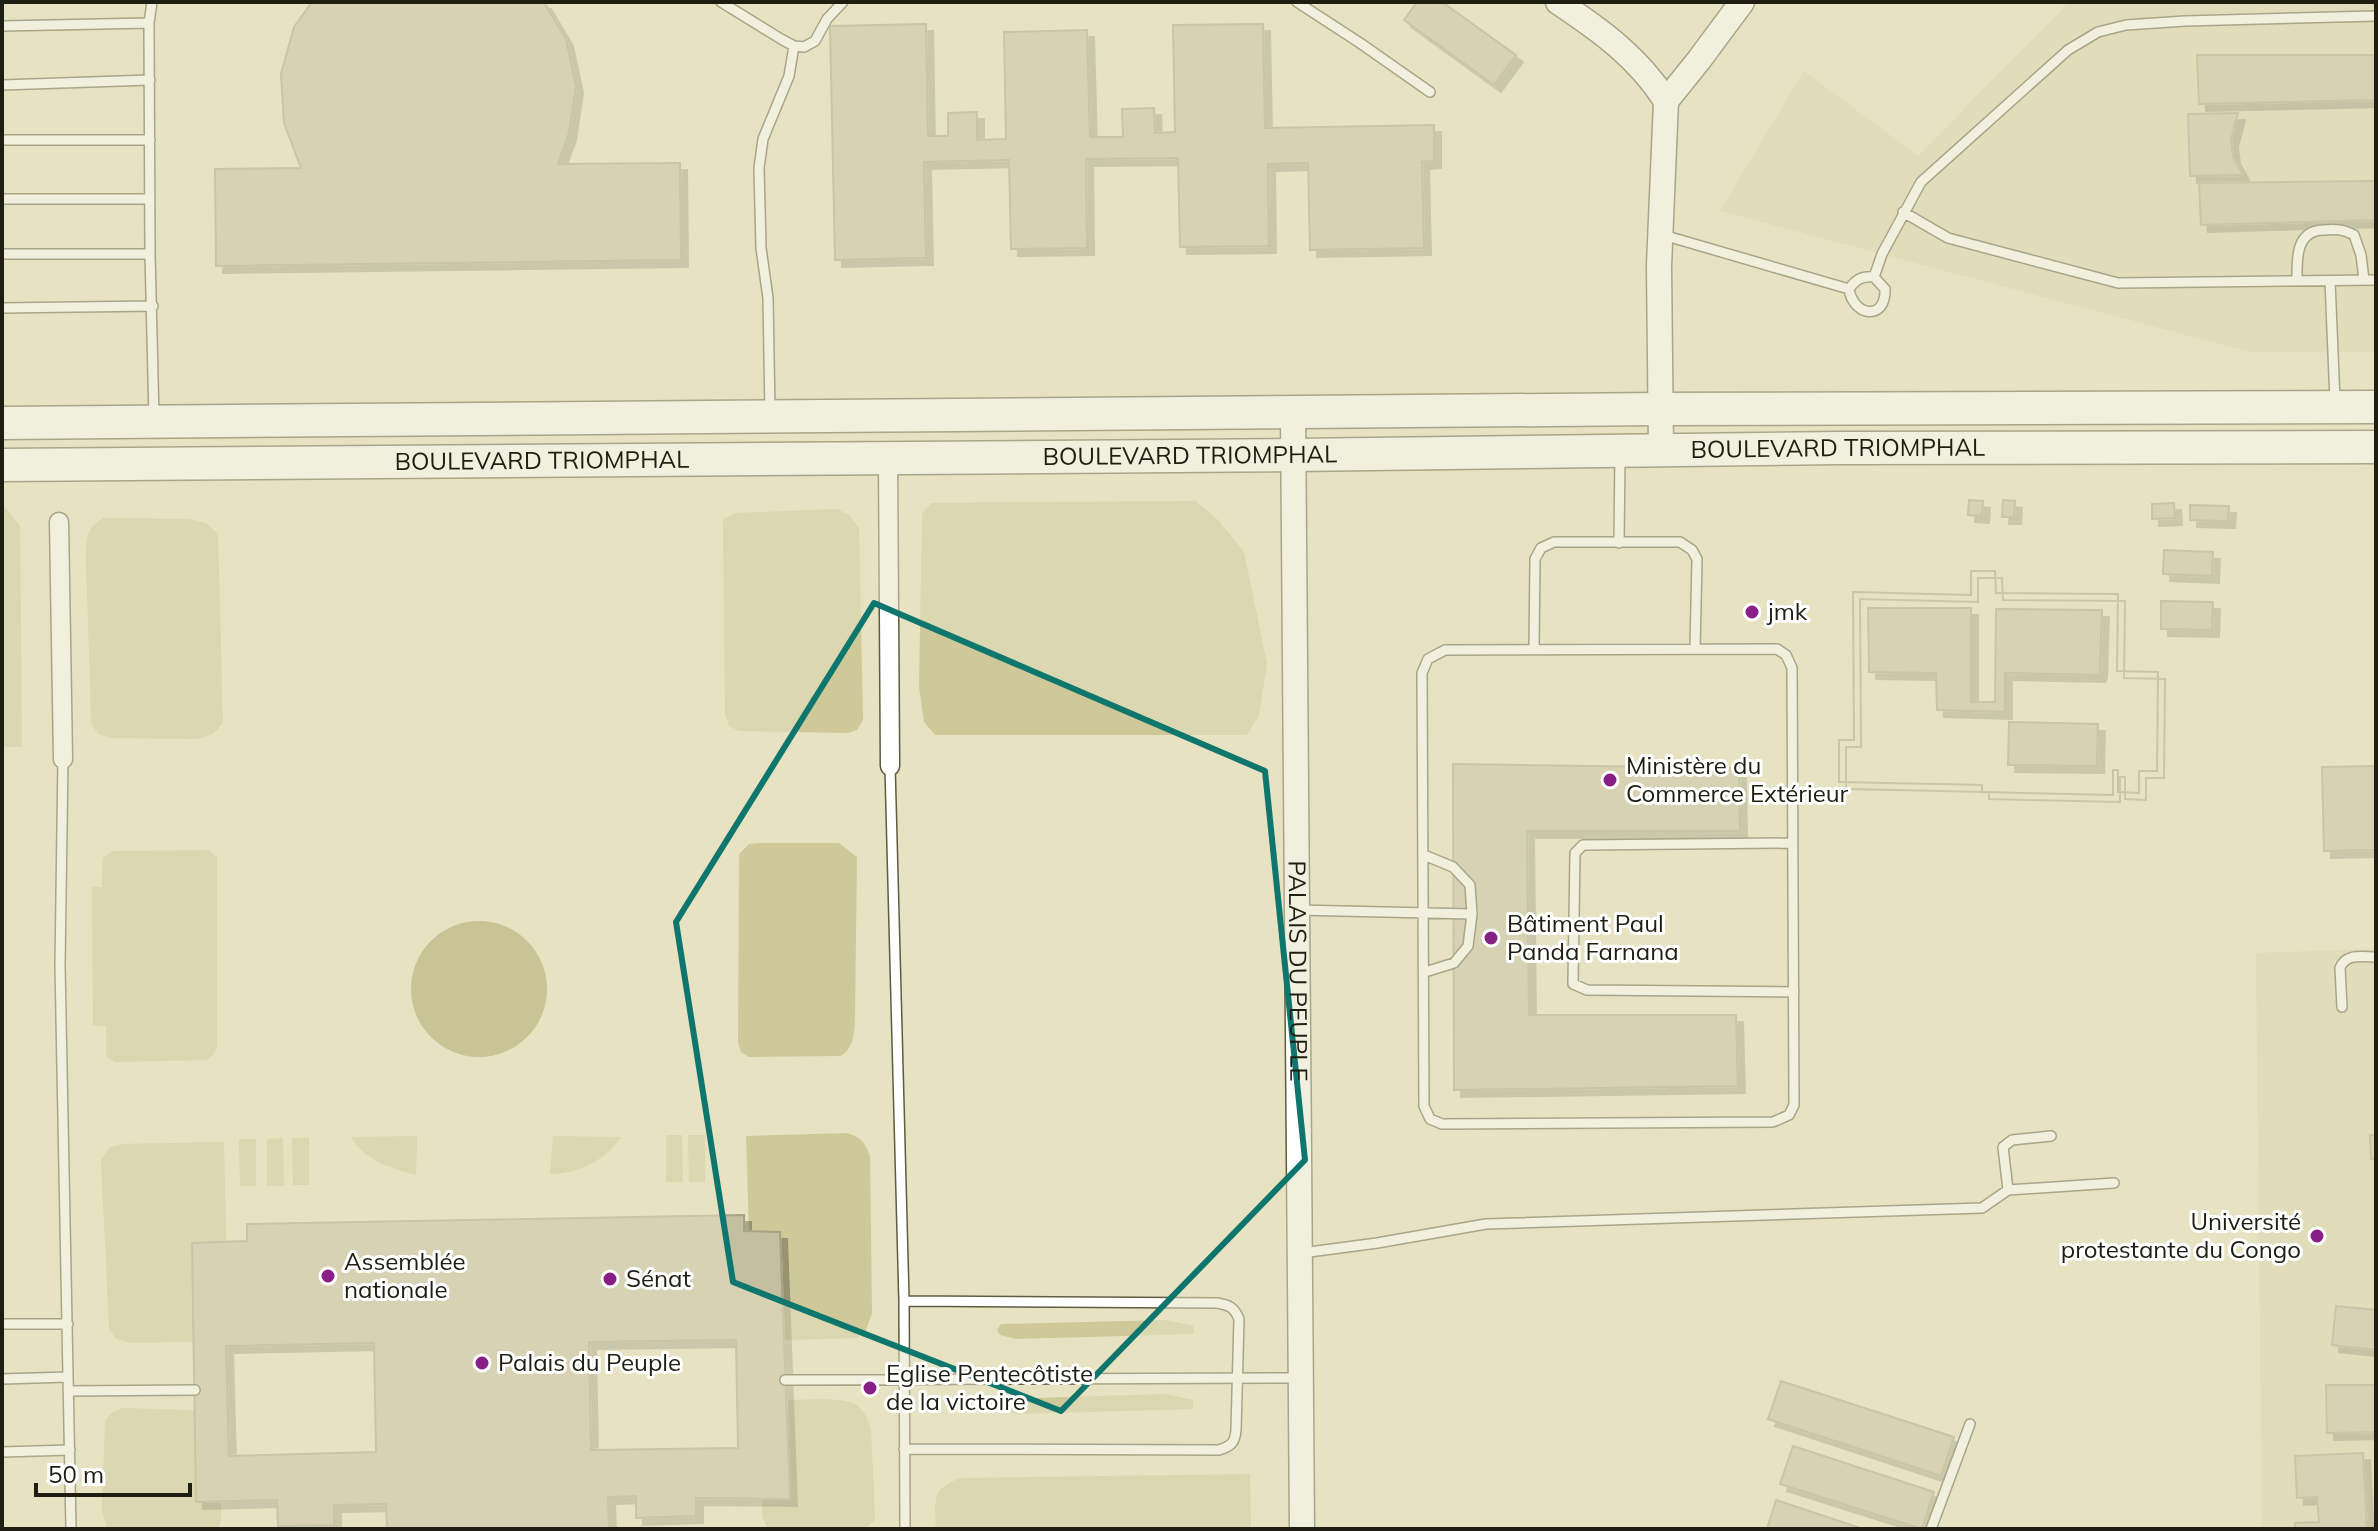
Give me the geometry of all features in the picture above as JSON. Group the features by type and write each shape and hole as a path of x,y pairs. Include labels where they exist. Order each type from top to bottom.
{"highway":[{"name":"BOULEVARD TRIOMPHAL","path":"2,423 1659,409 2376,407"},
{"name":"BOULEVARD TRIOMPHAL","path":"2,465 1841,448 2376,447"}],"street":[{"path":"1558,2 1628,53 1652,79 1666,101"},
{"path":"1661,451 1660,234 1666,101 1742,2"},
{"name":"PALAIS DU PEUPLE","path":"1293,413 1302,1529"},
{"path":"888,457 890,766"},
{"path":"59,522 63,759"}],"lane":[{"path":"152,2 149,23 150,254 155,421"},
{"path":"721,2 794,46 804,47 815,41 827,19 843,2"},
{"path":"1297,2 1430,92"},
{"path":"1849,289 1855,281 1870,276 1921,182 2068,50 2098,32 2126,25 2185,21 2376,16"},
{"path":"2,26 149,23"},
{"path":"770,416 768,298 761,248 759,168 763,139 789,76 794,46"},
{"path":"2,85 150,80"},
{"path":"2,140 150,140"},
{"path":"2,199 150,199"},
{"path":"1903,212 1948,238 2118,283 2376,280"},
{"path":"2297,281 2297,252 2305,235 2314,230 2343,229 2354,235 2361,255 2364,280"},
{"path":"1660,234 1849,289"},
{"path":"2,254 150,254"},
{"path":"1849,289 1855,305 1864,311 1874,312 1881,308 1885,289 1870,276"},
{"path":"2330,281 2336,408"},
{"path":"2,308 153,306"},
{"path":"1619,543 1620,452"},
{"path":"1534,649 1535,559 1541,548 1554,542 1680,542 1692,550 1697,559 1695,649"},
{"path":"1534,649 1777,649 1786,655 1792,668 1794,1105 1789,1115 1773,1122 1442,1124 1430,1119 1424,1106 1422,673 1428,659 1445,650 1534,649"},
{"path":"63,759 60,965 71,1529"},
{"path":"890,766 904,1301 905,1529"},
{"path":"1792,843 1583,845 1575,853 1573,984 1587,990 1794,992"},
{"path":"1424,855 1453,867 1470,885 1472,914 1468,946 1454,963 1425,972"},
{"path":"1297,910 1472,914"},
{"path":"2342,1007 2342,963 2352,957 2376,957"},
{"path":"2008,1190 2003,1147 2012,1140 2051,1136"},
{"path":"1301,1253 1486,1224 1982,1208 2008,1190 2114,1183"},
{"path":"904,1301 1202,1303 1230,1305 1239,1319 1235,1440 1230,1447 1219,1450 904,1449"},
{"path":"2,1324 68,1324"},
{"path":"2,1379 68,1377"},
{"path":"785,1380 1302,1377"},
{"path":"68,1391 195,1390"},
{"path":"1931,1529 1970,1424"},
{"path":"2,1452 70,1450"}],"highlighted area":[{"path":"874,603 1265,771 1305,1160 1061,1411 733,1282 676,922"}],"shaded area":[{"path":"2069,2 2376,2 2376,352 2250,352 1720,211 1804,71 1918,156"},
{"path":"1195,501 1217,519 1244,552 1267,664 1259,715 1247,735 935,735 924,722 919,687 922,514 931,503"},
{"path":"2,507 20,526 22,747 2,747"},
{"path":"837,509 849,515 859,528 863,720 857,730 848,733 739,731 729,726 725,714 723,520 735,513"},
{"path":"103,518 188,519 206,523 218,534 223,723 213,734 197,739 111,738 98,734 91,723 86,556 90,530"},
{"path":"839,843 857,857 854,1028 851,1044 840,1056 749,1057 741,1052 738,1043 739,854 749,844"},
{"path":"209,850 217,857 217,1046 214,1054 207,1060 115,1062 106,1056 106,1026 93,1025 92,887 102,887 103,858 113,851"},
{"path":"479,921 505,926 527,941 542,963 547,989 542,1015 527,1037 505,1052 479,1057 453,1052 431,1037 416,1015 411,989 416,963 431,941 453,926"},
{"name":"Université protestante du Congo","path":"2376,949 2376,1529 2262,1529 2256,953"},
{"path":"846,1133 862,1141 870,1156 872,1313 866,1330 857,1338 784,1340 780,1232 749,1232 746,1136"},
{"path":"666,1135 682,1135 683,1182 666,1182"},
{"path":"688,1135 705,1135 705,1182 689,1182"},
{"path":"417,1136 416,1175 371,1158 351,1137"},
{"path":"553,1136 621,1137 608,1152 590,1164 550,1174"},
{"path":"283,1138 284,1186 267,1186 267,1139"},
{"path":"292,1138 309,1138 309,1185 293,1185"},
{"path":"239,1139 256,1139 256,1186 240,1186"},
{"path":"224,1142 226,1243 194,1342 131,1343 115,1338 109,1328 101,1160 110,1147 122,1144"},
{"path":"1166,1320 1193,1326 1194,1334 1016,1339 1000,1335 997,1330 1001,1324"},
{"path":"1166,1394 1193,1400 1193,1409 1016,1414 1000,1410 997,1404 1001,1399"},
{"path":"788,1400 844,1401 858,1406 864,1414 871,1429 875,1520 865,1529 767,1528 762,1516 762,1499 790,1498"},
{"path":"123,1408 195,1410 196,1502 221,1502 218,1529 107,1529 102,1510 105,1420"},
{"path":"1250,1474 1251,1529 936,1529 937,1497 944,1486 961,1478"}],"building":[{"path":"312,2 544,2 566,39 576,86 569,133 558,164 680,163 681,260 216,266 215,169 301,168 284,123 281,74 294,27"},
{"path":"1417,2 1442,2 1516,55 1494,85 1404,20"},
{"path":"926,24 928,136 948,136 948,113 977,112 977,140 1006,139 1004,32 1087,30 1090,137 1123,137 1122,109 1154,108 1155,133 1175,132 1173,25 1263,24 1265,128 1434,125 1434,161 1422,162 1424,248 1310,250 1308,163 1268,164 1269,246 1180,247 1178,158 1086,159 1087,248 1011,249 1009,160 924,162 926,258 835,260 830,26"},
{"path":"2197,55 2376,55 2376,100 2199,104"},
{"path":"2238,113 2231,140 2233,157 2243,175 2190,176 2188,114"},
{"path":"2376,181 2376,220 2201,225 2199,183"},
{"path":"1969,500 1983,501 1982,516 1968,515"},
{"path":"2003,500 2015,501 2014,517 2002,517"},
{"path":"2174,503 2175,518 2152,519 2152,504"},
{"path":"2190,505 2229,506 2228,521 2190,520"},
{"path":"2164,550 2213,552 2212,576 2163,574"},
{"path":"1971,571 1995,571 1996,593 2118,594 2117,671 2158,672 2157,771 2139,771 2139,793 2118,792 2118,770 2113,770 2113,795 1982,792 1982,785 1839,782 1839,740 1854,740 1853,592 1971,595","holes":["1868,608 1971,608 1971,702 1995,702 1996,609 2102,610 2100,671 2098,675 2005,673 2005,712 1937,710 1936,673 1869,672","2009,722 2098,724 2097,766 2008,765"]},
{"path":"1971,571 1995,571 1996,593 2118,594 2117,671 2158,672 2157,771 2139,771 2139,793 2118,792 2118,770 2113,770 2113,795 1982,792 1982,785 1839,782 1839,740 1854,740 1853,592 1971,595"},
{"path":"2161,601 2213,602 2212,630 2161,629"},
{"name":"Bâtiment Paul Panda Farnana","path":"1453,764 1739,768 1740,831 1527,831 1529,1015 1736,1015 1738,1086 1454,1090"},
{"path":"2376,766 2376,850 2324,851 2322,767"},
{"path":"2370,1135 2376,1135 2376,1159 2371,1159"},
{"name":"Palais du Peuple","path":"744,1215 744,1231 780,1232 790,1499 696,1498 696,1516 636,1518 636,1496 608,1497 609,1529 387,1529 386,1504 334,1505 334,1525 278,1526 277,1500 196,1502 192,1243 247,1241 247,1224","holes":["736,1340 738,1448 591,1450 589,1342","374,1343 376,1452 229,1456 226,1346"]},
{"path":"2336,1306 2376,1310 2376,1350 2332,1345"},
{"path":"1781,1381 1954,1437 1941,1476 1768,1419"},
{"path":"2326,1385 2376,1385 2376,1432 2327,1433"},
{"path":"1793,1446 1934,1492 1922,1529 1780,1484"},
{"path":"2363,1453 2367,1529 2295,1529 2295,1523 2319,1522 2317,1497 2297,1498 2295,1456"},
{"path":"1776,1500 1863,1529 1767,1529"}],"place":[{"name":"jmk","path":"1752,612"},
{"name":"Ministère du Commerce Extérieur","path":"1610,780"},
{"name":"Bâtiment Paul Panda Farnana","path":"1491,938"},
{"name":"Université protestante du Congo","path":"2317,1236"},
{"name":"Assemblée nationale","path":"328,1276"},
{"name":"Sénat","path":"610,1279"},
{"name":"Palais du Peuple","path":"482,1363"},
{"name":"Eglise Pentecôtiste de la victoire","path":"870,1388"}]}
